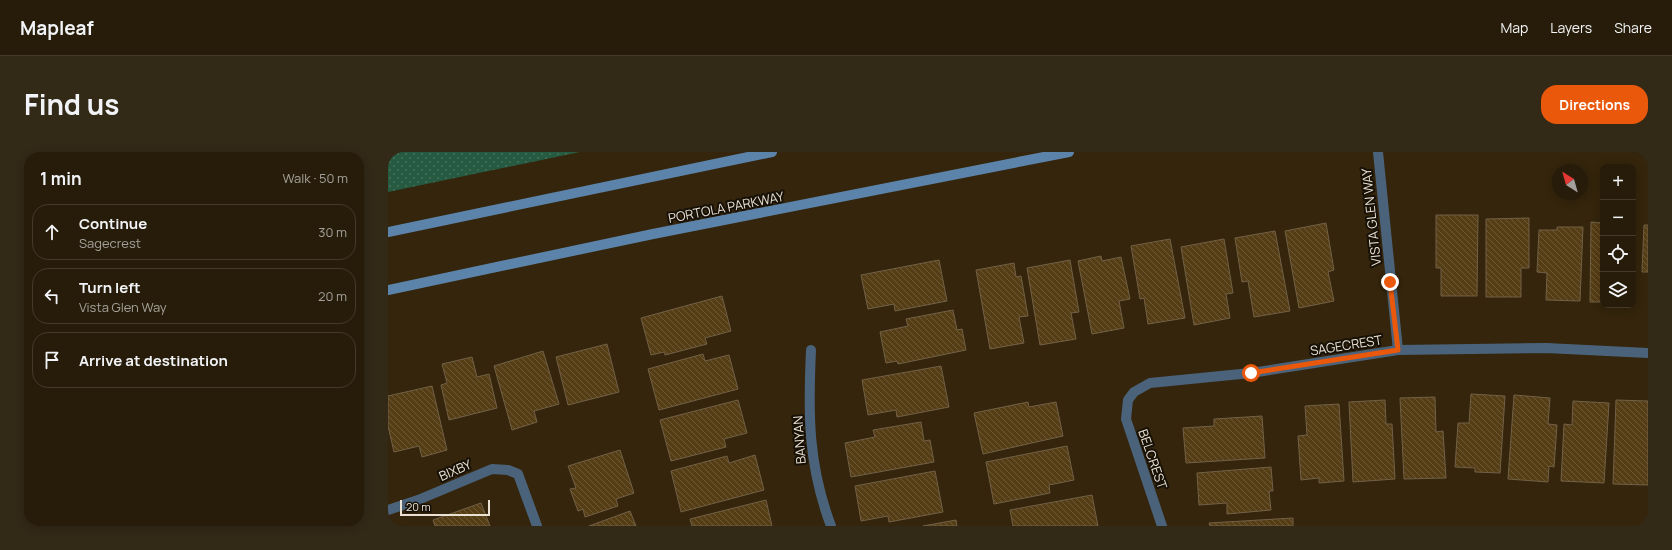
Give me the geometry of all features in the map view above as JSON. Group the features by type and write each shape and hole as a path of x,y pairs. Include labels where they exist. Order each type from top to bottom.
{"main road":[{"path":"388,232 772,152"},
{"name":"PORTOLA PARKWAY","path":"388,290 653,234 1069,152"}],"street":[{"name":"VISTA GLEN WAY","path":"1378,152 1398,350"},
{"name":"SAGECREST","path":"1128,400 1134,392 1150,383 1251,373 1398,350 1546,348 1648,353"},
{"name":"BANYAN","path":"811,350 809,391 811,445 818,486 830,526"},
{"name":"BELCREST","path":"1128,400 1126,419 1162,526"},
{"name":"BIXBY","path":"388,510 418,500 492,469 508,470 518,474 537,526"}],"green space":[{"path":"388,152 580,152 388,192"}],"building":[{"path":"1436,215 1478,215 1477,296 1441,296 1441,268 1436,268"},
{"path":"1529,218 1529,268 1521,268 1521,297 1486,297 1486,219"},
{"path":"1591,222 1600,223 1600,302 1590,302"},
{"path":"1326,223 1334,270 1328,272 1334,301 1299,308 1285,231"},
{"path":"1644,225 1648,225 1648,272 1642,272"},
{"path":"1557,227 1583,227 1580,301 1546,300 1547,273 1537,272 1539,230 1557,230"},
{"path":"1275,231 1290,311 1254,317 1248,281 1242,282 1235,238"},
{"path":"1170,239 1185,318 1148,324 1144,298 1140,299 1131,246"},
{"path":"1224,239 1233,293 1226,294 1230,318 1194,325 1181,247"},
{"path":"1101,256 1102,261 1121,257 1130,299 1119,301 1124,328 1092,334 1078,261"},
{"path":"939,260 947,301 895,311 894,304 868,309 861,275"},
{"path":"1070,260 1079,312 1071,313 1076,339 1040,345 1027,268"},
{"path":"1014,263 1016,277 1021,276 1028,316 1019,317 1024,343 990,349 976,270"},
{"path":"722,296 731,331 705,338 707,344 665,355 664,352 651,355 641,318"},
{"path":"953,310 957,330 962,329 966,350 898,364 897,361 886,363 880,332 908,326 906,319"},
{"path":"607,344 619,392 568,405 556,357"},
{"path":"543,351 559,404 534,411 537,422 512,430 494,366"},
{"path":"703,354 705,361 729,355 738,389 659,410 648,369"},
{"path":"472,357 477,377 489,374 497,408 449,420 441,385 447,383 442,364"},
{"path":"941,366 949,407 897,417 896,410 868,415 862,380"},
{"path":"432,386 447,450 422,457 419,446 394,452 388,426 388,396"},
{"path":"1471,394 1505,396 1500,473 1475,472 1475,468 1455,467 1458,423 1469,423"},
{"path":"1514,395 1550,398 1548,424 1557,425 1554,467 1549,466 1548,482 1508,479"},
{"path":"1435,397 1436,432 1443,431 1446,478 1404,479 1400,398"},
{"path":"738,400 747,433 724,439 726,447 671,461 660,420"},
{"path":"1385,400 1386,424 1392,424 1395,479 1353,482 1349,402"},
{"path":"1616,400 1648,401 1648,485 1613,484"},
{"path":"1573,401 1609,403 1604,483 1561,481 1564,424 1572,425"},
{"path":"1028,402 1029,407 1056,402 1063,436 983,454 974,413"},
{"path":"1339,404 1344,481 1319,483 1319,478 1301,480 1298,436 1307,435 1305,406"},
{"path":"1262,416 1265,458 1186,463 1183,428 1214,426 1214,419"},
{"path":"921,422 924,441 930,440 934,462 851,477 845,443 875,437 873,430"},
{"path":"1067,446 1074,480 1049,485 1050,493 994,504 986,462"},
{"path":"620,450 634,493 616,499 618,506 585,517 583,509 578,511 570,489 576,488 568,466"},
{"path":"755,455 764,490 681,512 671,471 727,456 729,463"},
{"path":"1271,467 1273,491 1269,491 1271,510 1227,514 1227,503 1199,505 1197,473"},
{"path":"935,471 943,512 889,522 888,516 861,521 855,486"},
{"path":"1092,495 1098,526 1013,526 1010,510"},
{"path":"766,500 772,526 692,526 690,519"},
{"path":"481,503 490,526 435,526 433,520"},
{"path":"630,511 636,526 589,526"},
{"path":"1293,518 1293,526 1210,526 1209,523"},
{"path":"956,520 957,526 923,526"}],"route":[{"path":"1251,373 1398,350 1390,282"}]}
